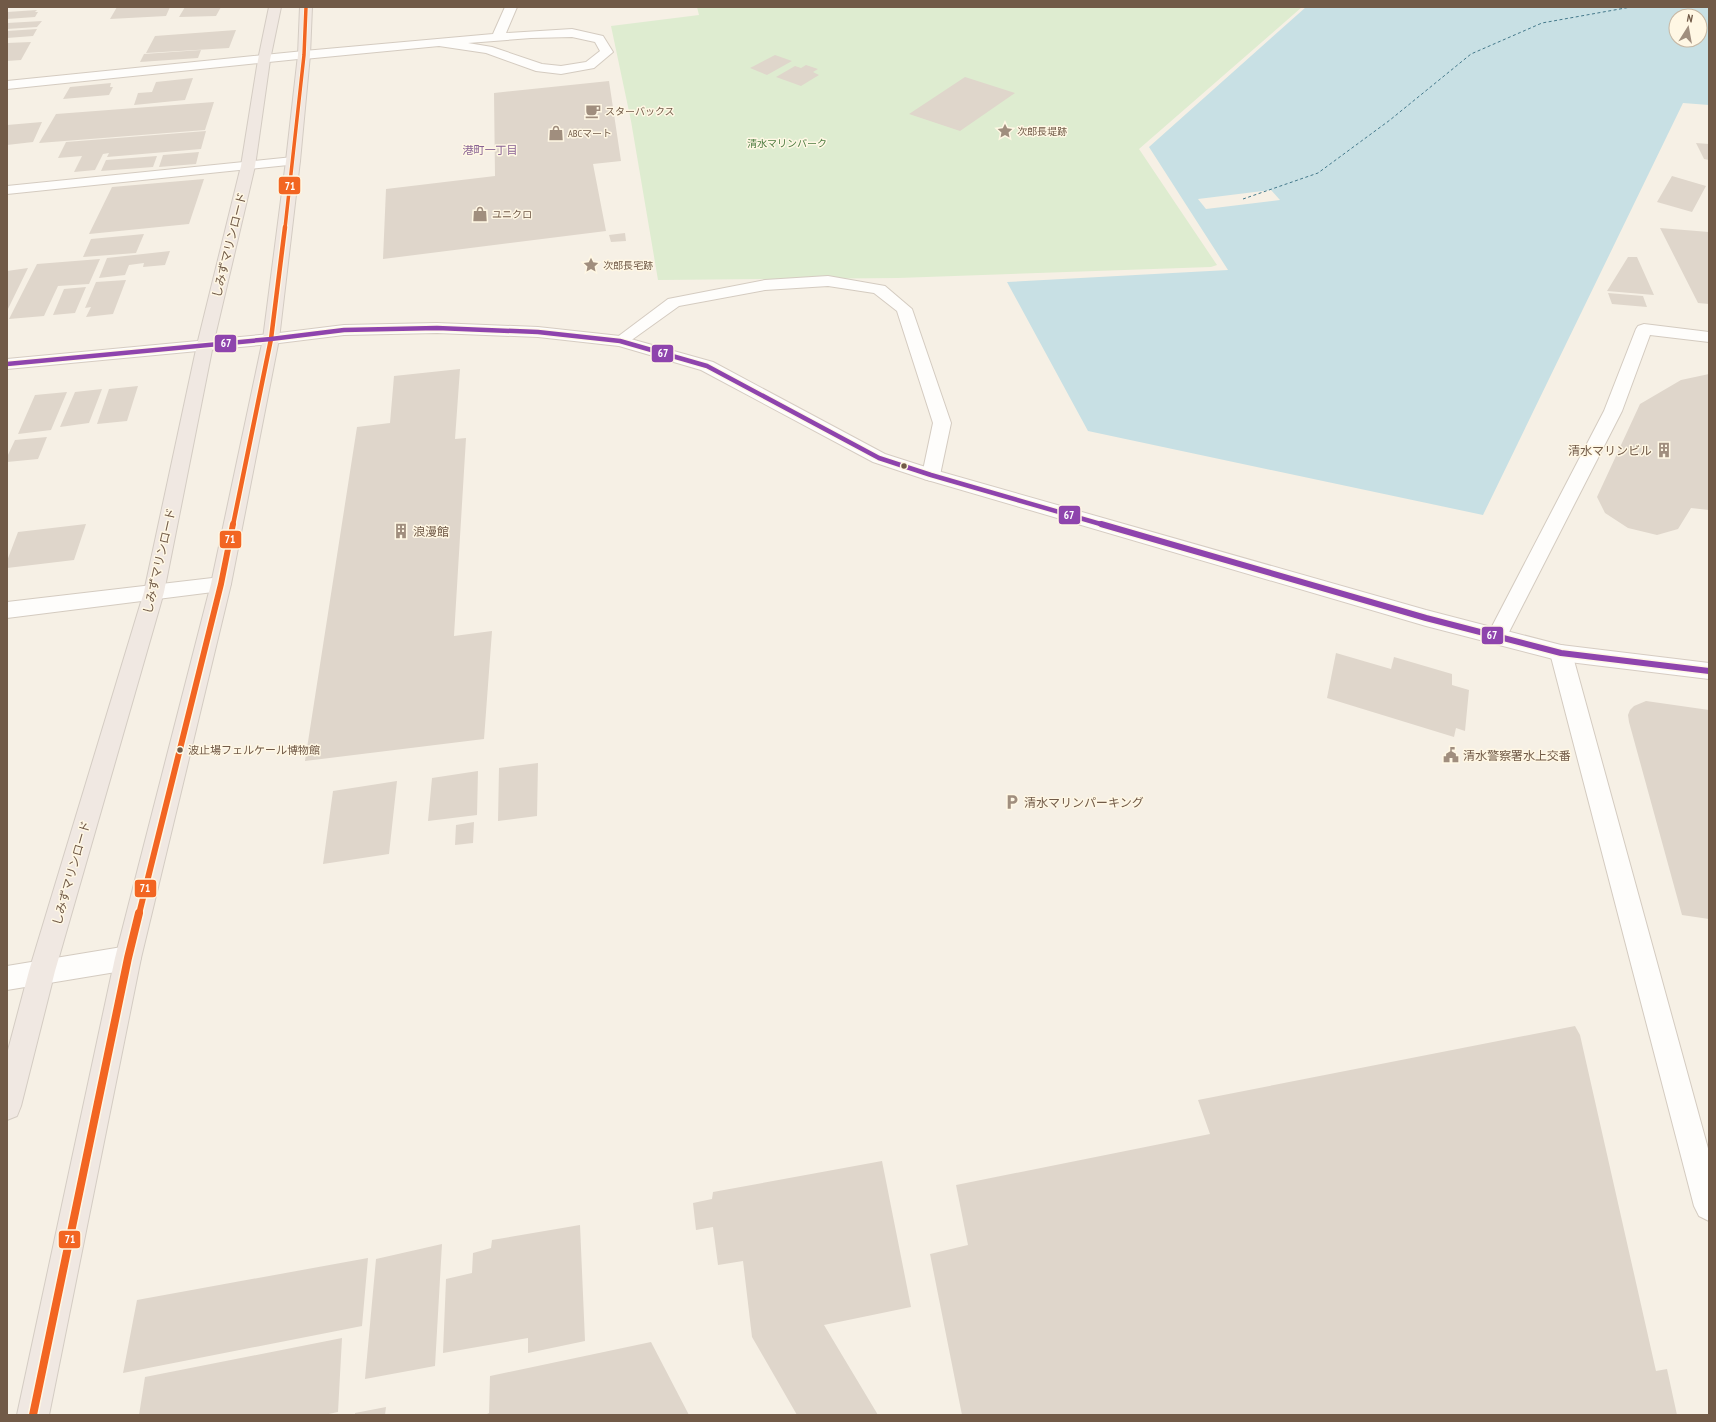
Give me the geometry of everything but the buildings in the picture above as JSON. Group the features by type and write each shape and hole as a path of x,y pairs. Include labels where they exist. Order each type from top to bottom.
{"highway":[{"name":"しみずマリンロード","path":"7,1106 42,971 154,592 205,345 248,166 264,60 275,7"},
{"path":"33,1415 128,958 221,584 271,339 293,161 304,55 306,7"}],"street":[{"path":"498,37 511,7"},
{"path":"7,85 498,37 572,33 599,39 608,52 590,65 561,70 534,67 488,50 441,43"},
{"path":"7,190 293,161"},
{"path":"620,340 674,302 764,285 828,281 879,289 904,309 942,423 931,475"},
{"path":"7,364 271,339 344,330 436,328 538,332 620,340 707,366 879,458 931,475 1426,618 1560,653 1709,671"},
{"path":"1497,636 1613,411 1644,329 1709,337"},
{"path":"7,610 221,584"},
{"path":"1560,653 1709,1206"},
{"path":"7,978 128,958"}],"green space":[{"name":"清水マリンパーク","path":"697,7 1302,7 1139,149 1217,265 1211,267 898,278 658,280 631,121 611,26 699,15"}],"water":[{"path":"1306,7 1709,7 1709,105 1683,103 1483,515 1088,431 1007,282 1228,270 1149,147"}],"pier":[{"path":"1271,190 1280,200 1206,209 1198,199"}],"ferry route":[{"path":"1243,199 1318,173 1390,120 1471,54 1542,23 1631,7"}],"transit line":[{"name":"71","path":"33,1415 128,958 221,584 271,339 293,161 304,55 306,7"},
{"name":"67","path":"7,364 271,339 344,330 437,328 538,332 620,341 707,366 879,458 931,475 1426,618 1561,653 1709,671"}],"place":[{"name":"スターバックス","path":"593,111"},
{"name":"次郎長堤跡","path":"1005,131"},
{"name":"ABCマート","path":"556,133"},
{"name":"ユニクロ","path":"480,214"},
{"name":"次郎長宅跡","path":"591,265"},
{"name":"清水マリンビル","path":"1664,450"},
{"name":"浪漫館","path":"401,531"},
{"name":"波止場フェルケール博物館","path":"180,750"},
{"name":"清水警察署水上交番","path":"1451,755"},
{"name":"清水マリンパーキング","path":"1012,802"}],"district":[{"name":"港町一丁目","path":"490,150"}]}
